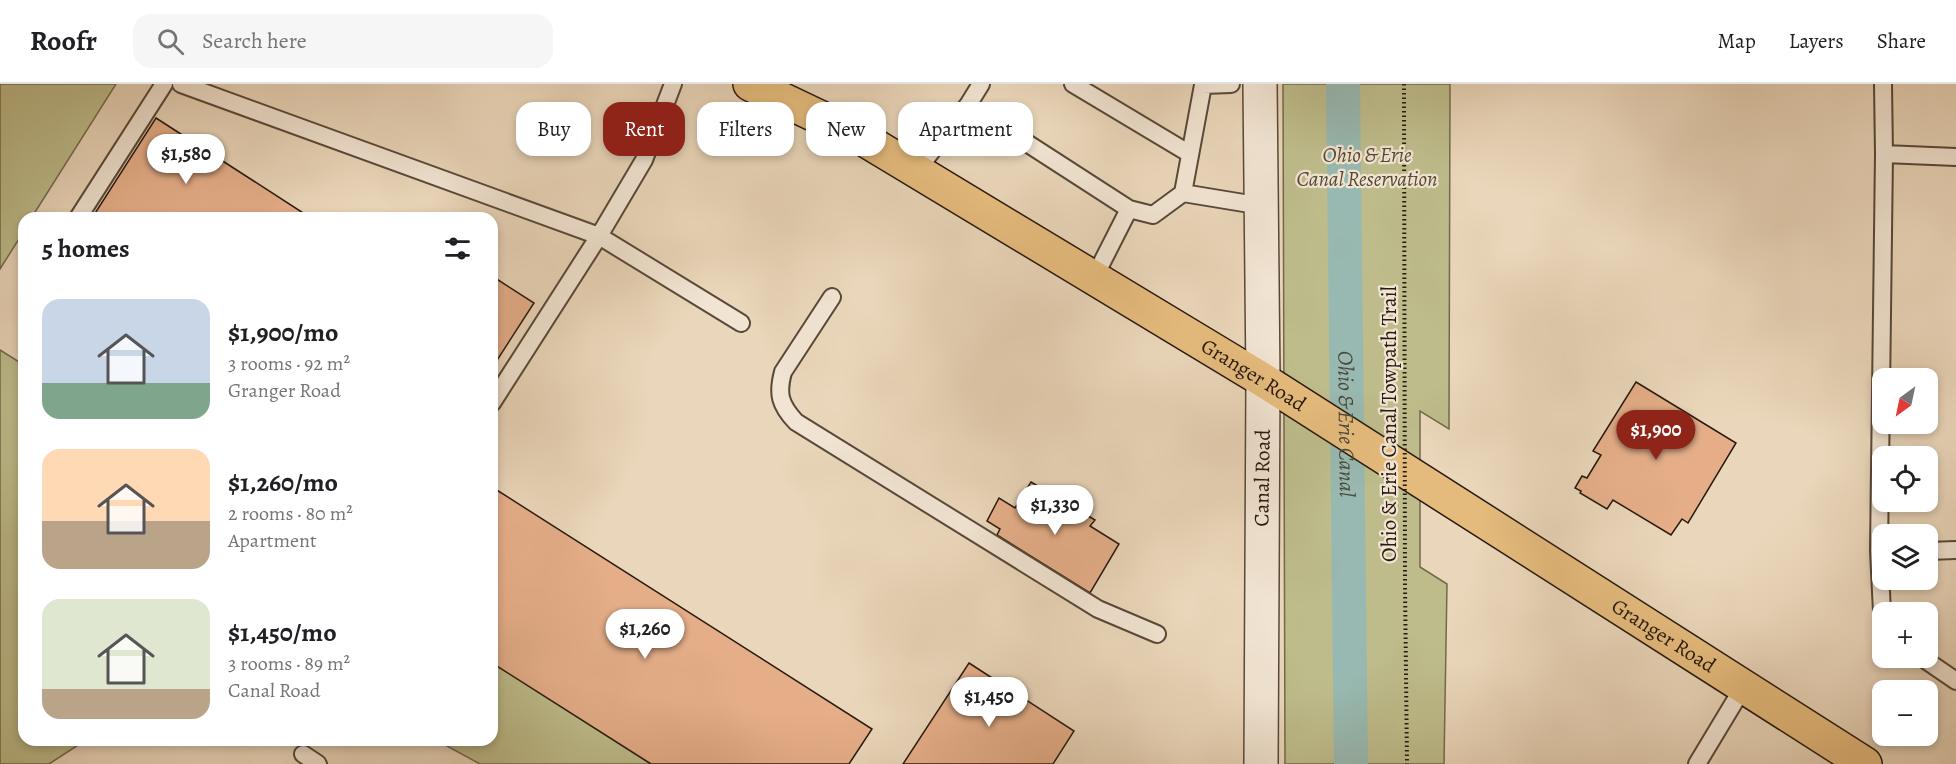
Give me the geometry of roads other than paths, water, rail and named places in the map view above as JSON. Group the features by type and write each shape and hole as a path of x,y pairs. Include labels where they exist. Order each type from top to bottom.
{"main road":[{"name":"Granger Road","path":"750,84 857,135 1263,380 1865,764"}],"street":[{"name":"Canal Road","path":"1260,84 1263,380 1261,764"}],"lane":[{"path":"82,212 164,84"},
{"path":"181,84 598,236 741,323"},
{"path":"498,394 644,160 673,84"},
{"path":"970,102 981,84"},
{"path":"1073,84 1190,154"},
{"path":"1033,147 1130,209 1153,215 1183,193 1203,84 1231,84"},
{"path":"1881,524 1883,84"},
{"path":"1884,154 1956,157"},
{"path":"916,171 928,156"},
{"path":"1183,193 1262,206"},
{"path":"1094,278 1130,209"},
{"path":"832,297 783,372 779,385 785,410 796,422 1098,609 1157,634"},
{"path":"1938,550 1956,550"},
{"path":"1937,668 1956,681"},
{"path":"1697,764 1743,686"},
{"path":"303,754 318,764"}],"waterway":[{"name":"Ohio & Erie Canal","path":"1343,84 1351,764"}],"park label":[{"name":"Ohio & Erie Canal Reservation","path":"1367,167"}]}
